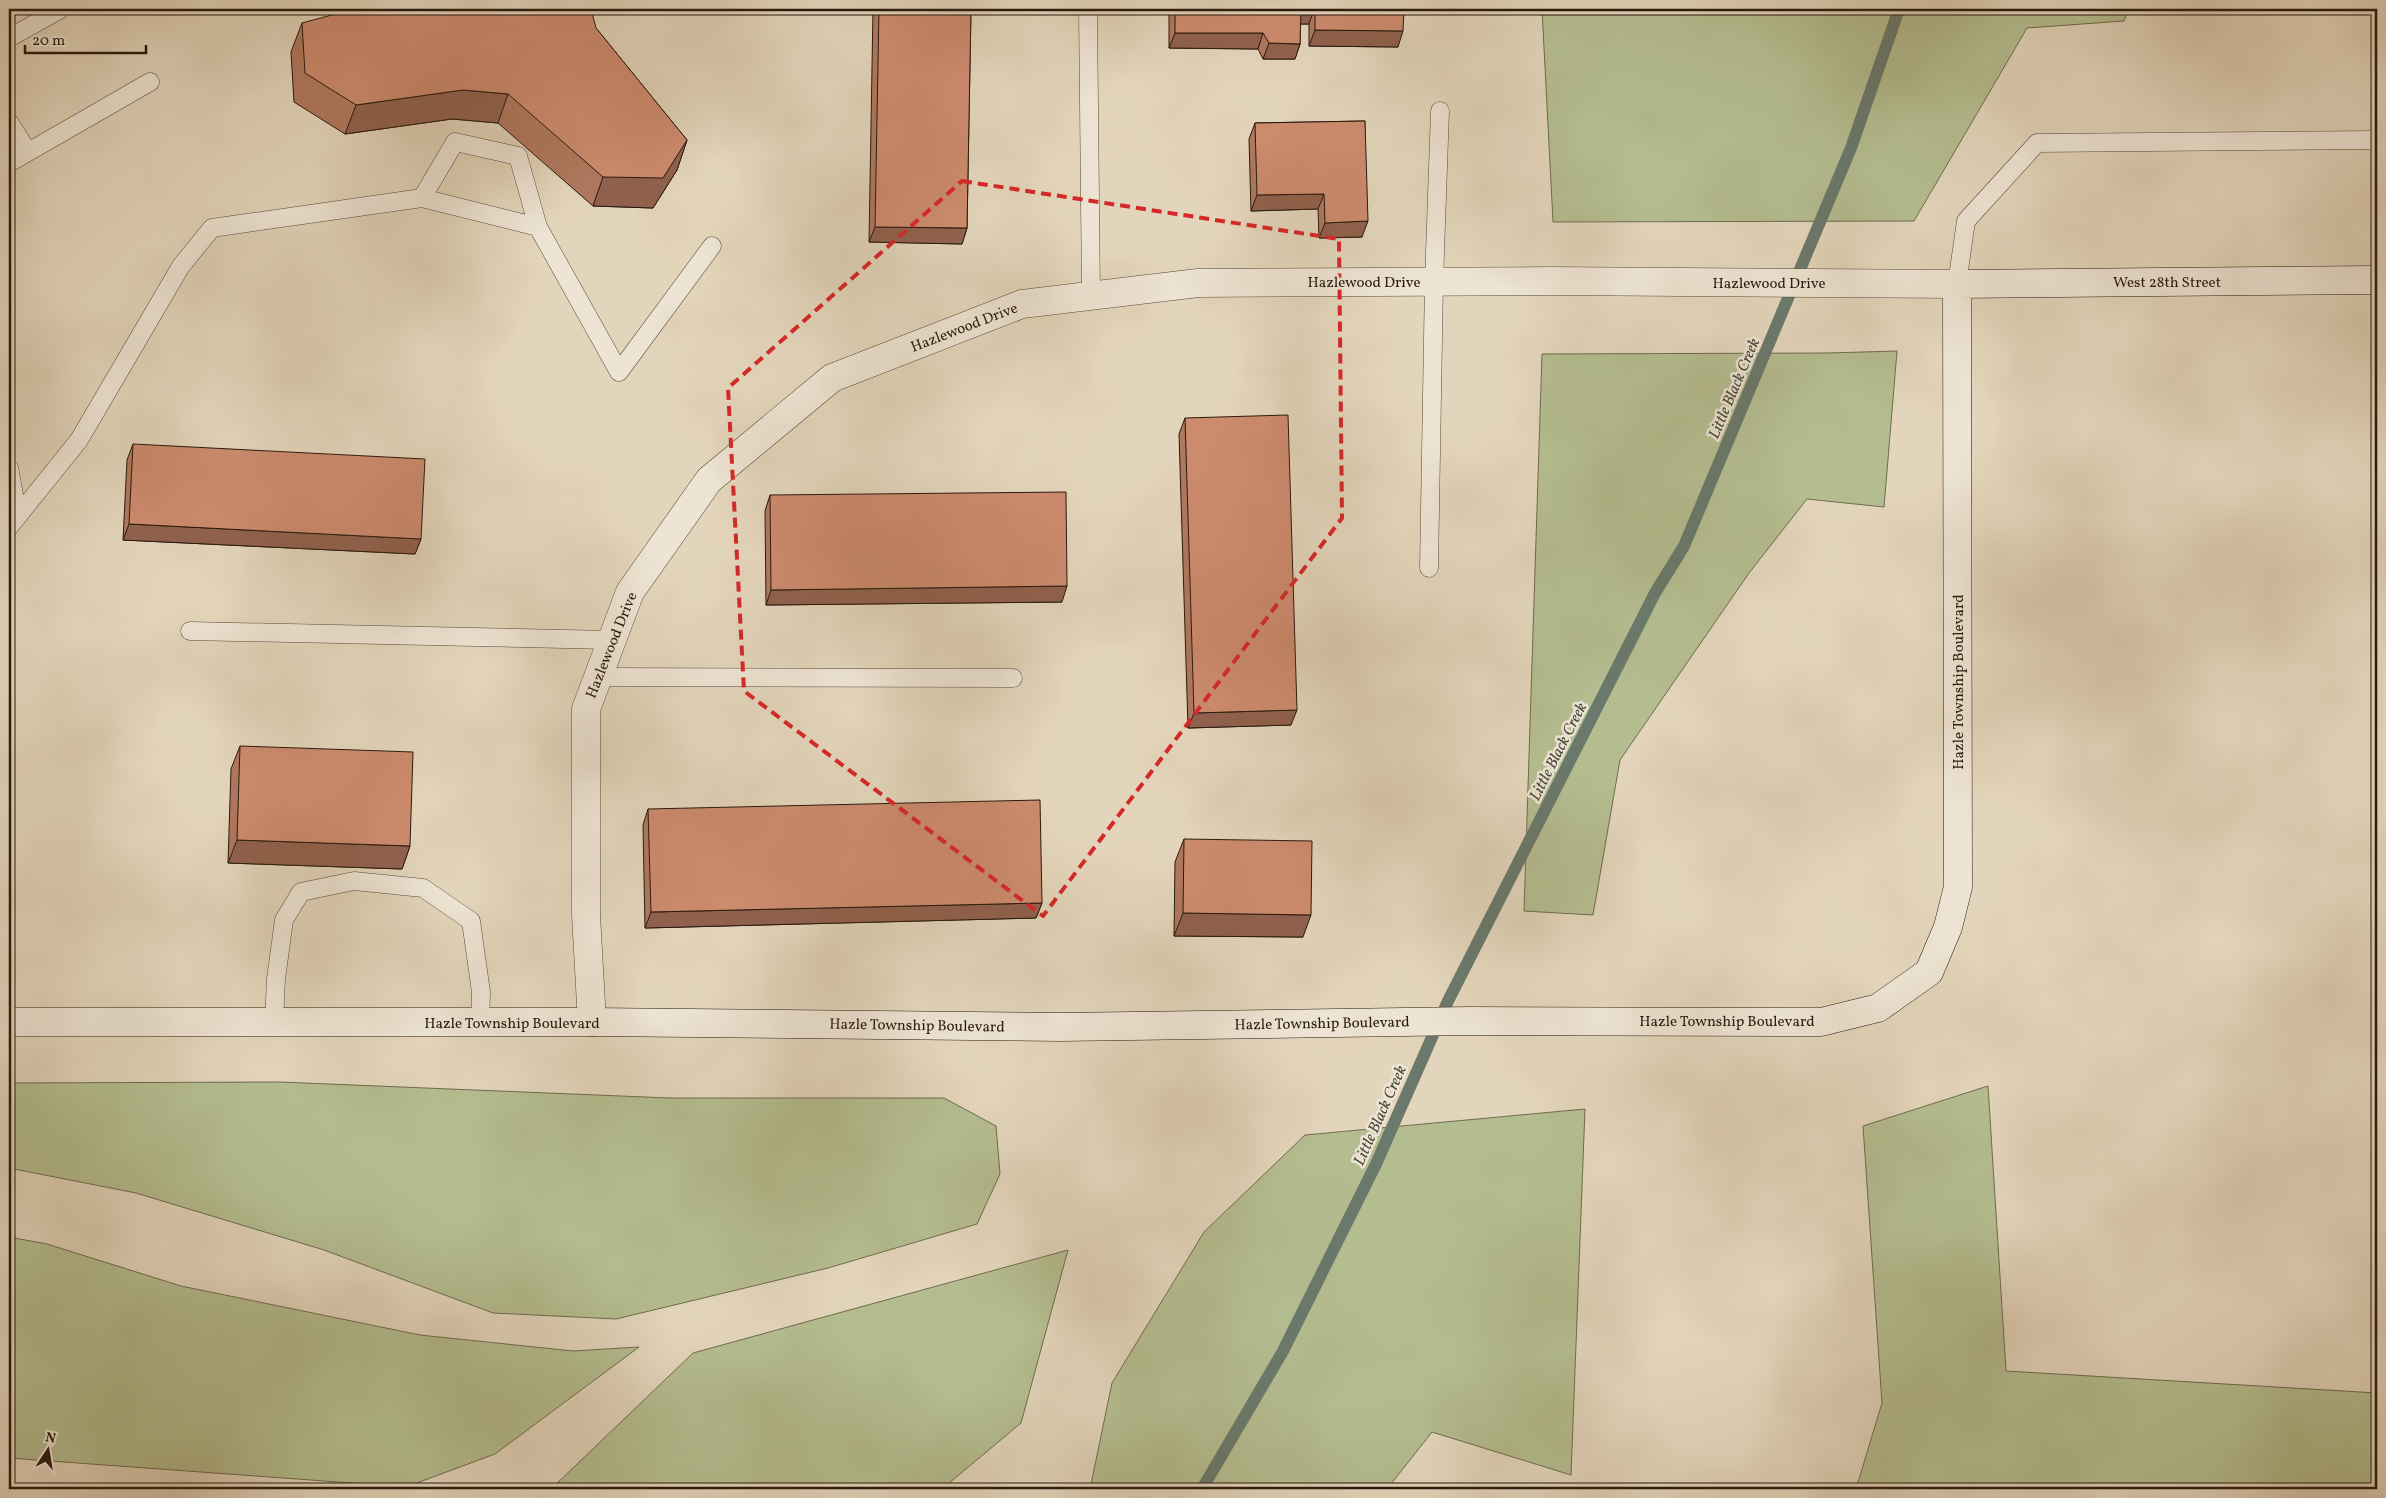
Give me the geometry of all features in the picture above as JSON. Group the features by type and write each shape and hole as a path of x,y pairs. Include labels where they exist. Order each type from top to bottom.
{"street":[{"name":"West 28th Street","path":"1957,284 2377,280"},
{"name":"Hazlewood Drive","path":"592,1022 586,915 586,709 597,677 630,592 709,480 832,378 1022,304 1198,283 1434,281 1957,284"},
{"name":"Hazle Township Boulevard","path":"9,1022 480,1024 592,1022 1061,1027 1470,1021 1821,1022 1878,1008 1930,972 1948,927 1958,887 1957,284"}],"lane":[{"path":"9,38 61,9"},
{"path":"1088,9 1091,296"},
{"path":"9,163 150,82"},
{"path":"1429,568 1434,281 1440,111"},
{"path":"9,122 28,152"},
{"path":"1957,284 1966,221 2037,143 2377,140"},
{"path":"422,198 455,142 518,156 538,227 619,372 712,246"},
{"path":"12,519 79,440 181,266 212,228 422,198 538,227"},
{"path":"9,468 12,519"},
{"path":"190,630 611,640"},
{"path":"597,677 1012,678"},
{"path":"274,1022 276,979 284,920 301,892 354,881 423,888 471,921 481,992 480,1024"}],"highlighted area":[{"path":"962,181 1339,239 1342,518 1043,916 744,691 728,388"}],"green space":[{"path":"1542,9 2128,9 2124,21 2027,28 1914,221 1553,222"},
{"path":"1897,351 1884,507 1807,499 1749,573 1620,760 1593,915 1524,911 1542,354"},
{"path":"280,1082 669,1098 944,1098 996,1126 1000,1174 977,1224 828,1268 616,1319 493,1313 324,1250 136,1193 9,1168 9,1083"},
{"path":"1988,1086 2006,1371 2377,1393 2377,1489 1856,1489 1882,1403 1863,1126"},
{"path":"1585,1109 1571,1475 1432,1432 1387,1489 1090,1489 1112,1383 1204,1232 1305,1135"},
{"path":"9,1237 47,1244 181,1286 420,1335 573,1351 639,1347 495,1454 406,1487 9,1458"},
{"path":"1068,1250 1021,1423 942,1489 551,1489 693,1353"}],"building":[{"path":"354,9 591,9 596,28 687,140 663,178 603,177 508,94 463,90 356,105 305,73 302,23"},
{"path":"879,9 971,9 967,228 875,227"},
{"path":"1175,9 1301,9 1300,44 1269,43 1263,33 1175,33"},
{"path":"1315,9 1404,9 1403,31 1315,30"},
{"path":"1365,121 1368,221 1325,223 1324,194 1257,195 1255,123"},
{"path":"1288,415 1297,710 1194,713 1185,418"},
{"path":"133,444 425,459 421,539 129,524"},
{"path":"1066,492 1067,586 771,590 770,495"},
{"path":"240,746 413,752 410,846 237,840"},
{"path":"1040,800 1042,903 651,912 648,809"},
{"path":"1184,839 1312,841 1311,915 1183,913"}],"waterway":[{"name":"Little Black Creek","path":"1202,1489 1283,1351 1376,1164 1448,1001 1655,593 1684,546 1851,148 1899,9"}]}
